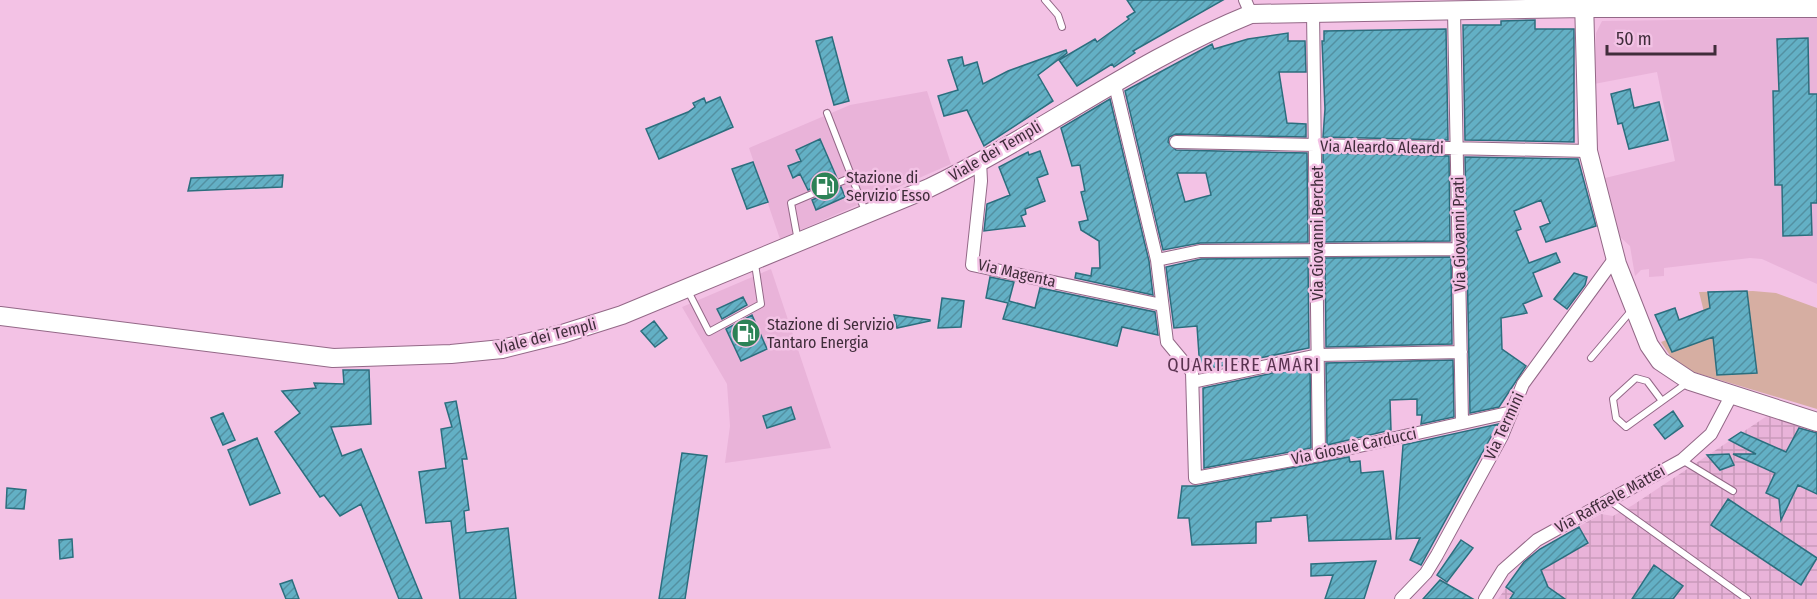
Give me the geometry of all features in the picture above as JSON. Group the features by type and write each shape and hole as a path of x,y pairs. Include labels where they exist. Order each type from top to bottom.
{"main road":[{"name":"Viale dei Templi","path":"0,316 333,358 502,349 562,334 612,318 929,188 980,161 1114,81 1221,26 1248,7 1313,12 1356,5 1454,11 1585,4 1817,8"},
{"path":"1585,4 1588,151 1615,258 1649,345 1660,361 1690,381 1817,422"}],"street":[{"name":"Via Giovanni Prati","path":"1454,11 1462,422"},
{"name":"Via Giovanni Berchet","path":"1313,12 1317,145 1319,455"},
{"path":"1114,81 1157,260 1167,342 1192,372 1193,382 1318,355 1461,352"},
{"name":"Via Aleardo Aleardi","path":"1176,142 1588,151"},
{"name":"Via Magenta","path":"980,161 981,181 972,264 1162,305"},
{"path":"1157,260 1200,251 1459,249"},
{"name":"Via Termini","path":"1401,599 1426,573 1437,555 1502,436 1523,384 1615,258"},
{"name":"Via Giosuè Carducci","path":"1193,382 1195,478 1319,455 1512,412"},
{"name":"Via Raffaele Mattei","path":"1485,599 1503,570 1530,545 1682,459 1711,434 1731,396"}],"lane":[{"path":"1045,0 1058,15 1062,27"},
{"path":"827,113 866,214"},
{"path":"798,243 791,204 852,177"},
{"path":"687,288 709,332 761,304 755,260"},
{"path":"1592,358 1634,308"},
{"path":"1662,401 1647,381 1636,378 1613,399 1616,418 1626,427 1690,381"},
{"path":"1682,459 1733,490"},
{"path":"1610,501 1747,599"}],"shaded area":[{"path":"1817,18 1817,284 1762,259 1750,258 1664,268 1664,276 1649,277 1649,269 1641,270 1635,276 1630,246 1620,237 1605,178 1675,161 1657,72 1594,84 1596,33 1602,21"},
{"path":"927,91 951,164 780,239 749,148 850,105"},
{"path":"771,269 831,448 725,463 730,426 727,384 682,307"},
{"path":"1699,292 1776,293 1817,308 1817,409 1690,371 1671,357 1661,342 1707,324"},
{"path":"1767,416 1817,432 1817,599 1498,599 1530,554 1601,514 1613,516 1633,505"}],"building":[{"path":"1127,0 1223,0 1133,51 1135,53 1114,67 1112,64 1077,86 1059,60 1095,39 1097,42 1129,19 1127,17 1135,12"},
{"path":"1535,20 1535,29 1574,29 1574,142 1465,140 1463,25 1501,25 1501,21"},
{"path":"1446,29 1448,140 1323,137 1325,109 1322,41 1324,41 1324,31"},
{"path":"1288,33 1288,41 1305,41 1306,72 1279,72 1287,123 1306,124 1306,137 1176,134 1169,137 1168,142 1176,150 1307,153 1308,242 1200,243 1163,250 1125,91 1212,44 1214,49 1248,39","holes":["1177,173 1206,173 1211,195 1185,202"]},
{"path":"832,37 849,101 834,105 816,41"},
{"path":"1808,38 1809,94 1817,94 1817,203 1811,203 1812,235 1783,236 1782,185 1775,185 1773,91 1779,91 1777,39"},
{"path":"1066,50 1067,53 1038,75 1053,101 984,146 967,110 944,116 938,96 958,90 948,60 962,57 964,66 977,62 983,84 1008,71"},
{"path":"1630,89 1634,108 1659,102 1668,140 1629,149 1622,123 1618,124 1611,94"},
{"path":"720,97 733,127 659,159 646,129 688,112 695,107 693,103 704,98 706,103"},
{"path":"1110,99 1149,261 1153,295 1075,278 1076,273 1091,276 1092,268 1100,268 1099,241 1081,230 1079,222 1088,220 1081,192 1085,191 1080,165 1072,166 1061,128"},
{"path":"820,139 837,178 808,190 800,174 793,178 788,166 801,161 796,150"},
{"path":"1040,151 1048,174 1037,178 1045,201 1025,209 1026,214 1021,216 1025,226 984,231 987,204 1010,195 999,167 1028,152 1029,155"},
{"path":"1323,153 1449,156 1450,241 1324,242"},
{"path":"1465,157 1578,159 1596,226 1546,242 1540,227 1550,223 1541,200 1514,211 1521,229 1516,231 1529,263 1556,253 1560,262 1533,273 1542,296 1523,304 1527,313 1501,318 1502,349 1526,366 1499,407 1470,413"},
{"path":"753,162 768,202 747,209 732,169"},
{"path":"283,175 282,187 188,191 191,178"},
{"path":"841,187 845,197 816,210 812,200"},
{"path":"1451,257 1452,344 1326,347 1325,258"},
{"path":"1308,258 1309,348 1200,370 1197,326 1174,328 1166,267 1201,259"},
{"path":"1574,273 1587,277 1585,285 1567,309 1554,299"},
{"path":"990,277 1014,282 1009,301 1035,308 1040,288 1155,312 1158,335 1122,327 1117,346 1003,319 1008,303 986,298"},
{"path":"1747,291 1757,373 1717,375 1713,337 1672,352 1655,315 1675,308 1679,320 1710,308 1708,292"},
{"path":"743,297 747,305 722,319 717,309"},
{"path":"942,298 964,301 961,327 938,328"},
{"path":"752,315 767,349 741,361 726,329"},
{"path":"894,315 930,320 930,321 897,328"},
{"path":"654,321 667,338 655,347 641,331"},
{"path":"1453,360 1454,417 1421,424 1422,415 1417,415 1417,399 1390,400 1391,430 1327,445 1326,363"},
{"path":"1310,365 1311,448 1204,468 1203,388"},
{"path":"343,370 369,370 371,424 331,427 342,456 361,449 422,599 399,599 361,504 340,516 324,495 320,497 275,432 300,413 282,391 316,388 314,383 344,384"},
{"path":"456,401 467,459 462,459 469,510 464,511 466,533 508,528 516,599 460,599 451,521 426,523 419,472 446,468 441,429 452,427 445,403"},
{"path":"791,407 795,419 767,428 763,416"},
{"path":"1673,411 1683,426 1665,439 1654,425"},
{"path":"223,413 235,440 223,445 211,418"},
{"path":"1498,424 1421,565 1410,560 1420,538 1396,539 1403,445"},
{"path":"1799,428 1817,433 1817,494 1798,485 1781,520 1779,499 1766,493 1775,473 1733,454 1756,454 1729,440 1741,432 1786,452"},
{"path":"257,438 280,493 250,505 228,450"},
{"path":"682,453 707,456 685,599 659,599"},
{"path":"1729,454 1734,465 1720,470 1707,455"},
{"path":"1349,457 1350,462 1360,461 1361,473 1383,471 1391,539 1309,541 1307,515 1271,518 1271,521 1256,522 1256,543 1192,545 1189,518 1178,518 1182,486 1197,486"},
{"path":"7,488 26,490 24,509 6,508"},
{"path":"1728,499 1817,558 1801,585 1711,525"},
{"path":"1579,527 1588,543 1541,570 1548,587 1565,599 1510,599 1514,593 1506,587 1524,562 1540,549"},
{"path":"72,539 73,557 60,559 59,540"},
{"path":"1461,540 1473,548 1447,582 1437,575"},
{"path":"1376,561 1364,599 1325,599 1333,575 1311,576 1311,564"},
{"path":"1654,565 1683,586 1673,599 1632,599"},
{"path":"292,580 299,599 286,599 280,584"},
{"path":"1440,580 1473,599 1423,599"}],"place":[{"name":"Stazione di Servizio Esso","path":"825,186"},
{"name":"Stazione di Servizio Tantaro Energia","path":"746,333"}],"district":[{"name":"QUARTIERE AMARI","path":"1244,365"}]}
